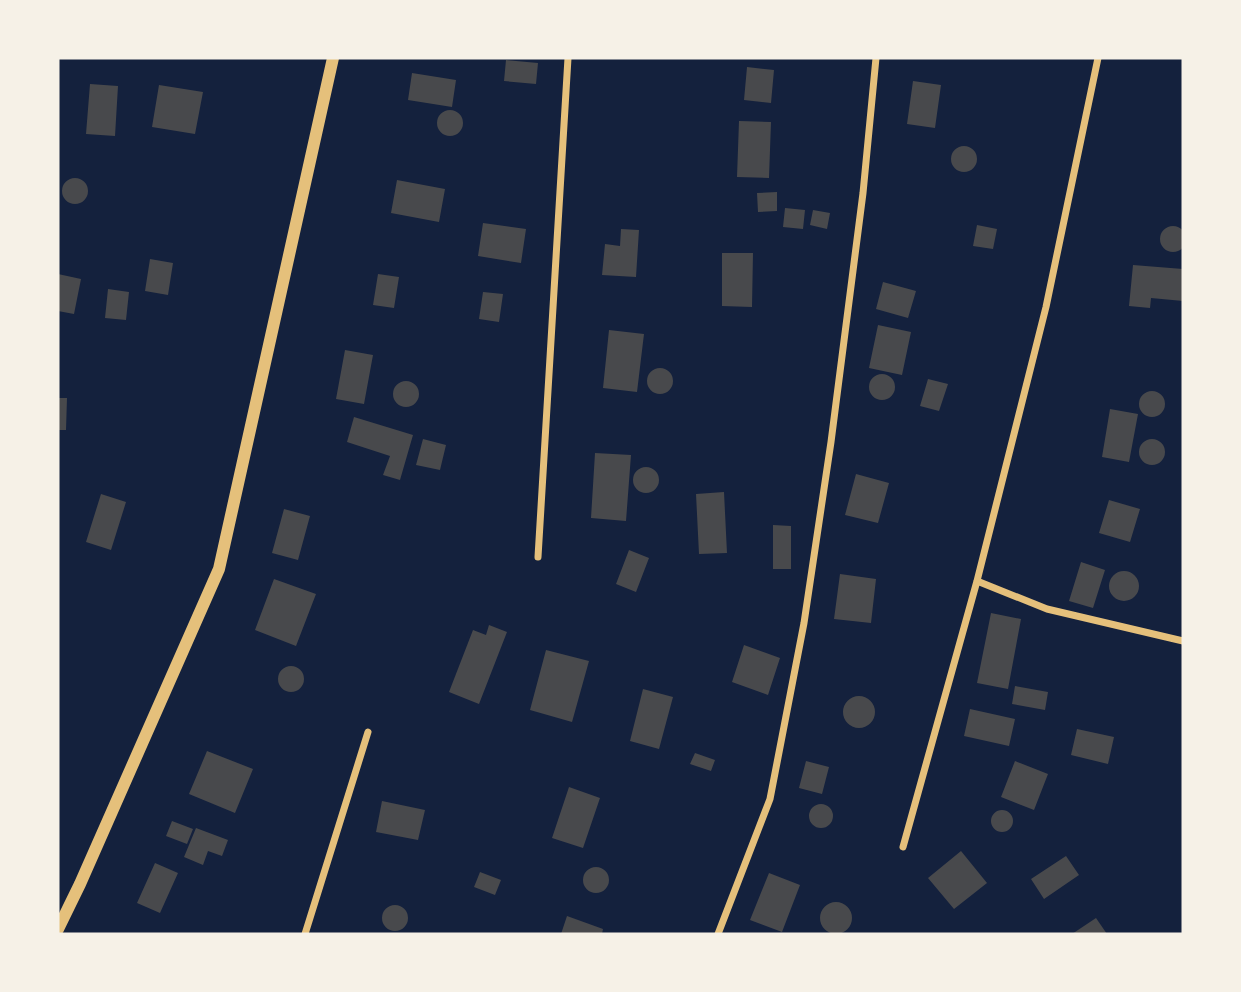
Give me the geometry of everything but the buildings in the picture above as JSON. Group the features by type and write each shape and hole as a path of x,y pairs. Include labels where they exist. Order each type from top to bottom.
{"street":[{"path":"58,929 219,569 332,58"},
{"path":"538,557 568,58"},
{"path":"718,934 770,799 804,623 863,193 876,58"},
{"path":"903,847 977,581 1046,307 1098,58"},
{"path":"977,581 1047,609 1183,641"},
{"path":"305,934 368,732"}]}
